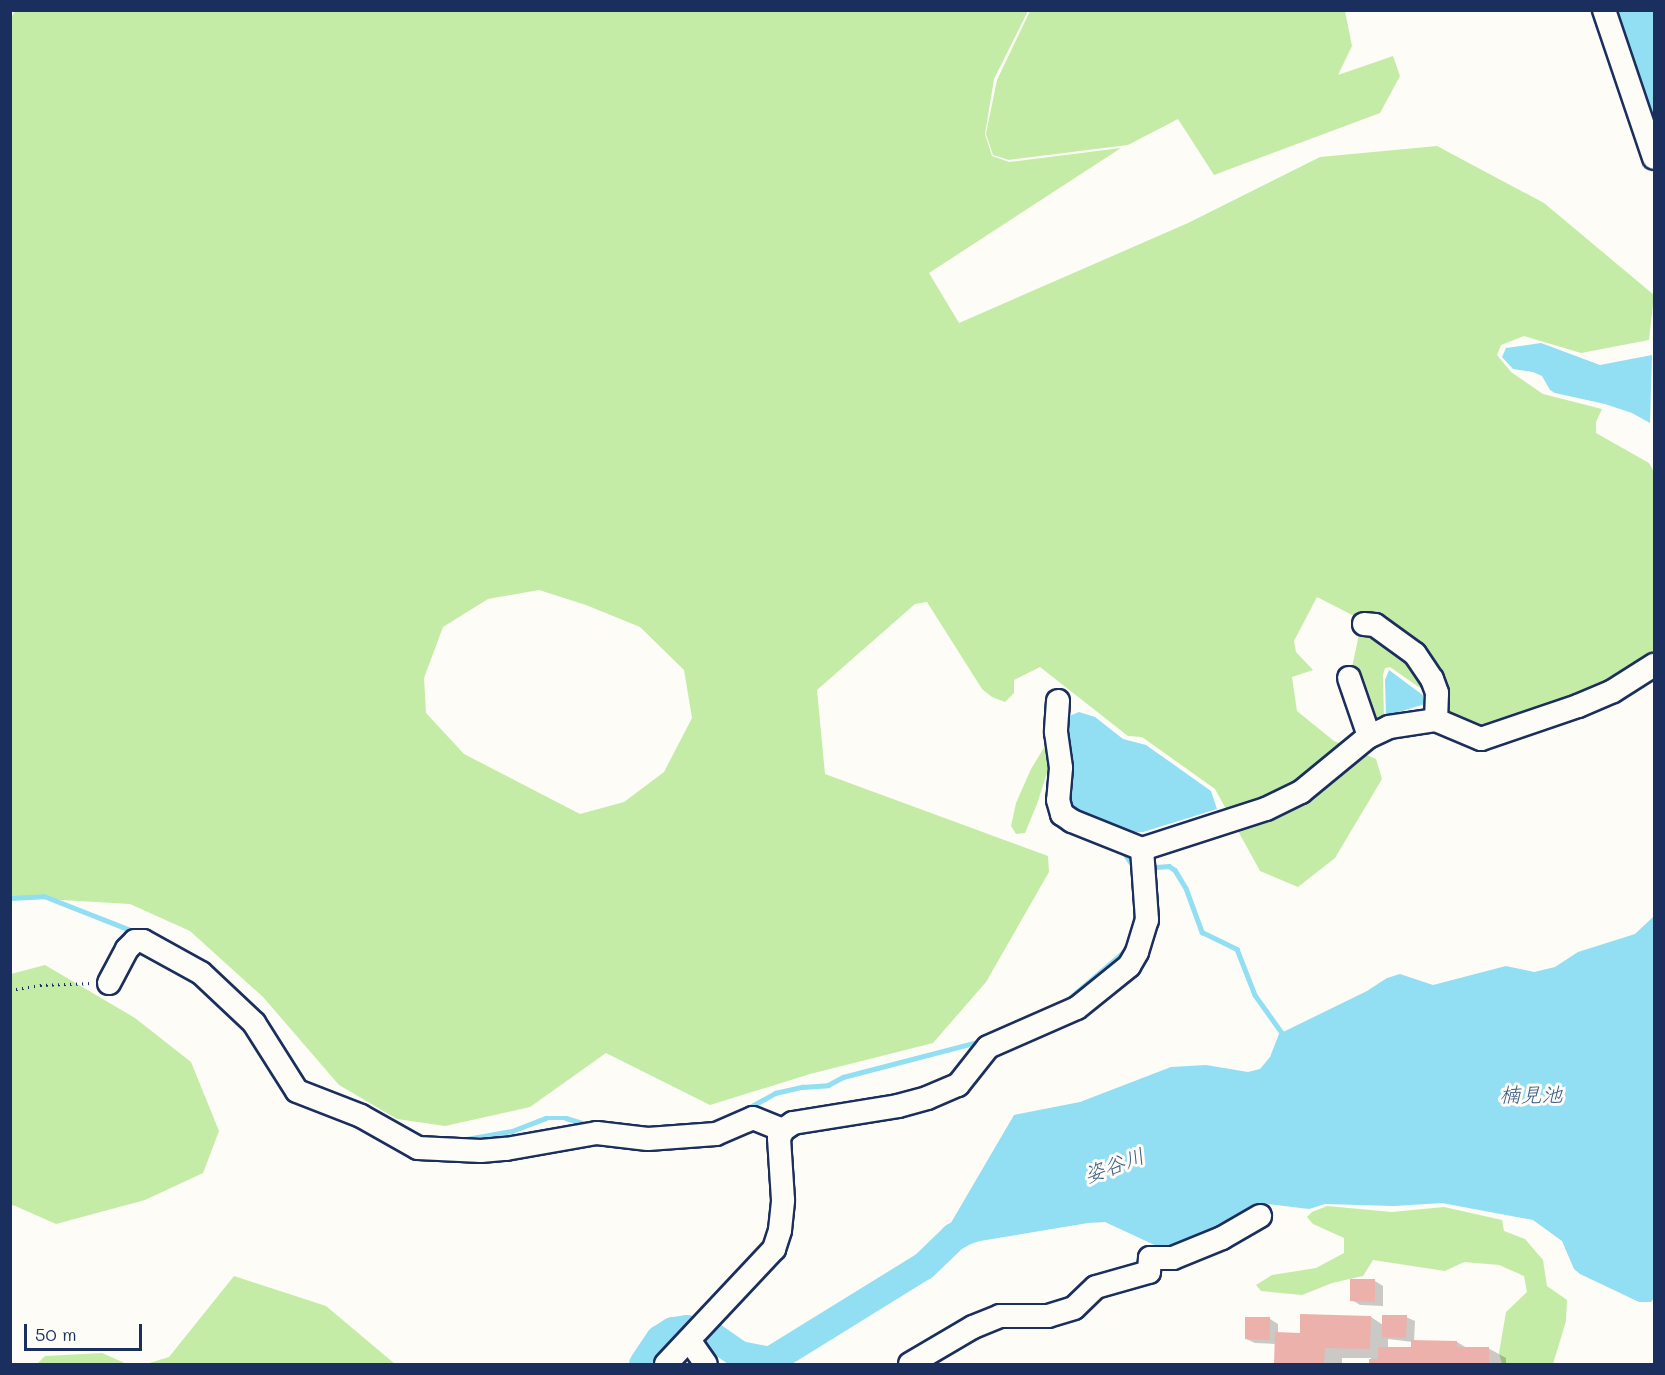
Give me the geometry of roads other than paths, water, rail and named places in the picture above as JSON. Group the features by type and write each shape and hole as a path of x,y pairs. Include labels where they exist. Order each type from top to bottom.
{"street":[{"path":"1604,10 1654,158"},
{"path":"1364,624 1375,625 1415,654 1432,679 1437,693 1436,720"},
{"path":"1058,701 1056,732 1061,768 1058,800 1062,814 1072,821 1142,849 1266,809 1301,792 1369,736 1402,723 1436,720 1480,739 1578,706 1613,691 1654,665"},
{"path":"1349,678 1369,736"},
{"path":"666,1365 774,1248 780,1230 783,1200 779,1138 783,1130 793,1123 927,1098 958,1085 988,1047 1077,1008 1129,966 1137,952 1147,920 1142,849"},
{"path":"109,983 127,949 135,941 143,941 201,973 254,1023 297,1090 362,1116 418,1148 481,1151 506,1149 597,1133 648,1139 716,1134 753,1118 783,1130"},
{"path":"910,1365 973,1327 1000,1316 1048,1316 1074,1308 1096,1287 1149,1272 1150,1258 1173,1258 1222,1239 1260,1216"},
{"path":"696,1333 706,1365"}],"water":[{"path":"1614,11 1654,11 1654,138"},
{"path":"1541,343 1600,365 1652,355 1650,423 1632,413 1605,404 1555,393 1550,390 1542,376 1513,369 1502,357 1506,348"},
{"path":"1389,670 1424,696 1428,703 1386,716 1385,680"},
{"path":"1079,712 1095,717 1123,739 1146,745 1211,791 1217,809 1143,832 1120,833 1067,809 1067,717"},
{"name":"楠見池","path":"1654,916 1654,1298 1651,1302 1639,1302 1580,1274 1574,1269 1562,1241 1533,1220 1442,1203 1394,1206 1325,1204 1309,1209 1259,1203 1175,1247 1161,1248 1105,1222 980,1241 957,1248 945,1233 1014,1115 1080,1102 1171,1067 1206,1065 1248,1072 1260,1069 1270,1057 1279,1034 1367,991 1387,978 1400,974 1433,985 1506,966 1534,972 1555,967 1578,952 1635,934"}],"waterway":[{"path":"1123,851 1135,869"},
{"path":"1156,867 1169,866 1175,870 1186,888 1202,932 1237,949 1255,995 1285,1037"},
{"path":"10,898 44,896 138,933"},
{"path":"1065,1002 1127,949"},
{"path":"741,1112 775,1093 802,1087 828,1085 843,1077 981,1041"},
{"path":"461,1140 512,1131 546,1118 566,1118 589,1125"},
{"name":"姿谷川","path":"643,1364 660,1339 673,1331 687,1329 711,1335 740,1355 770,1361 924,1266 954,1237 985,1221"}]}
